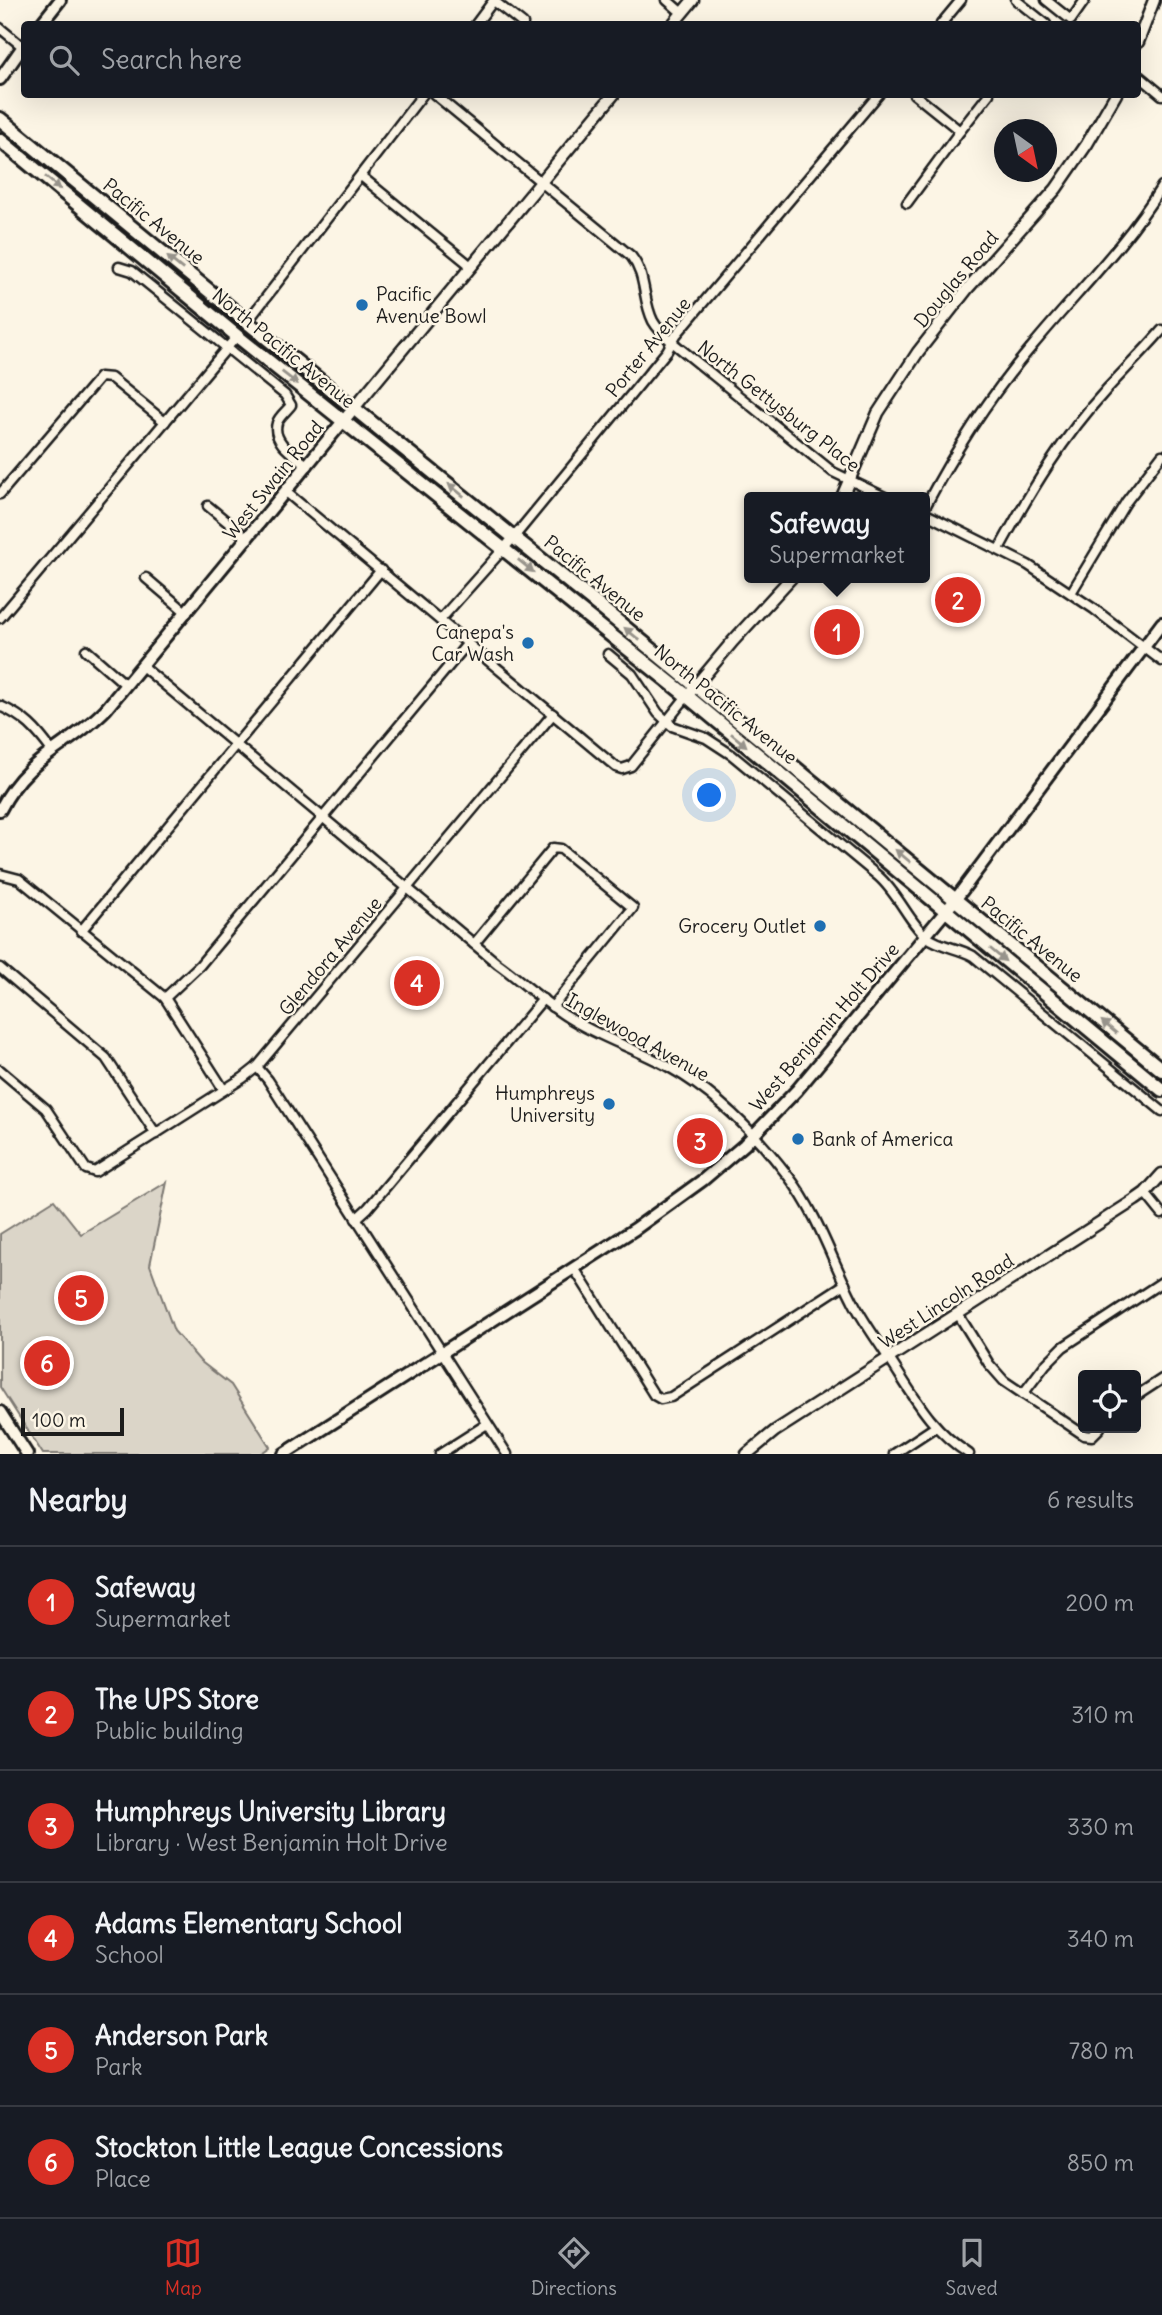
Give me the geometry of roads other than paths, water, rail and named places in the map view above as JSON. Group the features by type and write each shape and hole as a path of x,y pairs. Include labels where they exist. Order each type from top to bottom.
{"main road":[{"path":"43,21 60,0"},
{"path":"0,79 21,50"},
{"name":"Pacific Avenue","path":"0,119 695,685 1162,1070"},
{"name":"North Pacific Avenue","path":"0,140 237,335 687,696 1162,1090"},
{"path":"94,218 108,218 136,240 150,243"},
{"path":"183,291 199,293 236,323 247,322"},
{"path":"237,335 250,334 274,351 285,353"},
{"name":"West Swain Road","path":"0,810 23,775 98,718 354,408"},
{"name":"West Benjamin Holt Drive","path":"284,1454 668,1207 752,1136 797,1090 955,900 1162,623"},
{"path":"0,1412 27,1454"}],"street":[{"path":"478,21 494,0 519,21"},
{"path":"667,0 682,13"},
{"path":"675,21 693,0"},
{"path":"944,21 961,0"},
{"path":"1016,0 1042,21"},
{"path":"1046,0 1071,20 1085,0"},
{"path":"1141,34 1154,0"},
{"path":"0,28 21,44"},
{"path":"1141,78 1162,95"},
{"path":"247,322 420,98"},
{"name":"North Gettysburg Place","path":"439,98 631,256 641,271 648,307 659,331 743,402 833,472 848,482 873,492"},
{"name":"West Swain Road","path":"354,408 610,98"},
{"name":"Porter Avenue","path":"440,620 514,537 876,98"},
{"path":"919,98 960,131"},
{"path":"908,203 986,98"},
{"name":"Douglas Road","path":"844,492 878,413 918,352 968,288 1056,189 1114,98"},
{"path":"361,176 471,266"},
{"path":"930,501 953,456 1007,377 1129,236 1162,187"},
{"path":"119,267 132,271 290,399 291,405 279,419 278,435 284,445 308,466"},
{"path":"999,549 1026,500 1073,430 1106,389 1162,330"},
{"path":"0,618 237,335"},
{"path":"0,494 100,377 111,378 165,422"},
{"path":"1071,593 1126,502 1162,455"},
{"path":"286,492 616,767 625,769 634,763 695,685 787,583"},
{"path":"208,506 247,539"},
{"path":"930,514 1028,565 1071,593 1162,661"},
{"path":"81,931 381,570"},
{"path":"146,578 187,612"},
{"path":"165,998 200,965 468,643"},
{"path":"86,650 126,685"},
{"path":"608,654 639,682 658,713 666,720 677,728 711,741 732,755 870,869 893,891 925,936 973,956 1162,1111"},
{"name":"Inglewood Avenue","path":"142,666 552,1007 589,1030 652,1058 690,1080 716,1100 790,1178 824,1234 845,1284 866,1324 935,1427 969,1454"},
{"path":"0,706 36,728 52,751"},
{"name":"Glendora Avenue","path":"0,1070 46,1109 83,1166 92,1171 97,1171 156,1134 257,1067 554,714"},
{"path":"474,944 553,848 561,849 633,908 552,1007"},
{"path":"0,874 19,879 165,998 224,1090"},
{"path":"0,968 102,1053 156,1134"},
{"path":"356,1219 368,1209 543,999"},
{"path":"257,1067 268,1080 508,1454"},
{"name":"West Lincoln Road","path":"747,1454 775,1431 1145,1193 1162,1174"},
{"path":"1145,1193 1162,1214"},
{"path":"574,1268 654,1395 664,1399 845,1284"},
{"path":"1023,1394 1063,1347 1162,1282"},
{"path":"958,1314 998,1375 1078,1431"},
{"path":"1141,1393 1162,1380"},
{"path":"440,1454 487,1424"},
{"path":"894,1454 935,1427"},
{"path":"1081,1433 1092,1436 1098,1433"}],"place":[{"name":"Pacific Avenue Bowl","path":"362,305"},
{"name":"The UPS Store","path":"958,600"},
{"name":"Safeway","path":"837,632"},
{"name":"Canepa's Car Wash","path":"528,643"},
{"name":"Grocery Outlet","path":"820,926"},
{"name":"Adams Elementary School","path":"417,983"},
{"name":"Humphreys University","path":"609,1104"},
{"name":"Bank of America","path":"798,1139"},
{"name":"Humphreys University Library","path":"700,1141"},
{"name":"Anderson Park","path":"81,1298"},
{"name":"Stockton Little League Concessions","path":"47,1363"}]}
